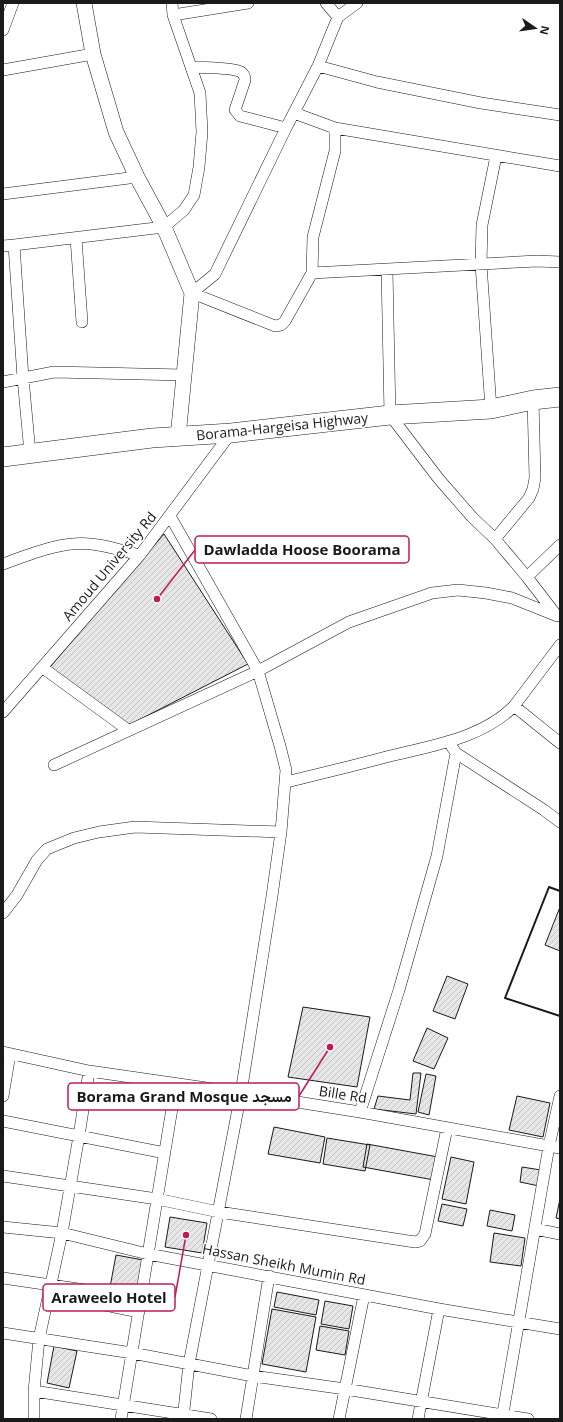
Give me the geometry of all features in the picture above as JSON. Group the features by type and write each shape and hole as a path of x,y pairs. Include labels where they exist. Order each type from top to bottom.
{"highway":[{"name":"Borama-Hargeisa Highway","path":"3,457 152,438 231,433 390,414 491,409 533,400 560,397"}],"street":[{"path":"3,30 13,3"},
{"path":"84,3 93,54 116,132 136,177 164,227 192,293 178,437"},
{"path":"30,453 9,245 164,227 184,210 194,195 197,181 202,132 200,93 173,15 172,3"},
{"path":"173,15 248,3"},
{"path":"326,3 338,17"},
{"path":"192,293 215,274 318,66 338,17 357,3"},
{"path":"3,70 93,54"},
{"path":"318,66 392,85 481,103 560,114"},
{"path":"192,67 235,70 242,72 245,80 235,110 237,114 286,128"},
{"path":"294,113 336,128 560,166"},
{"path":"192,293 275,326 281,325 285,321 312,273 313,237 335,152 336,128"},
{"path":"491,409 481,264 482,225 496,156"},
{"path":"3,194 136,177"},
{"path":"76,238 82,322"},
{"path":"312,273 537,261 560,262"},
{"path":"387,270 390,414 438,478 527,577 559,618"},
{"path":"3,382 54,372 184,375"},
{"path":"495,540 529,498 533,489 535,478 533,400"},
{"name":"Amoud University Rd","path":"3,712 43,668 140,555 231,433"},
{"path":"170,516 258,671 286,770 281,832 241,1093 189,1364 183,1417"},
{"path":"3,564 56,546 75,543 98,544 140,555"},
{"path":"527,577 560,545"},
{"path":"54,765 258,671 348,622 432,593 458,590 512,598 559,618"},
{"path":"286,782 449,741 489,726 514,706 560,645"},
{"path":"43,668 128,730"},
{"path":"514,706 560,743"},
{"path":"449,741 456,753 560,822"},
{"path":"360,1112 399,990 437,856 456,753"},
{"path":"3,913 17,895 37,860 47,849 74,838 99,832 136,827 281,832"},
{"path":"3,1096 6,1053"},
{"name":"Bille Rd","path":"6,1053 89,1071 360,1112 555,1147"},
{"path":"34,1419 34,1391 38,1339 62,1233 89,1071"},
{"path":"121,1419 176,1084"},
{"path":"502,1417 535,1229 555,1147 560,1096"},
{"path":"3,1122 165,1153"},
{"path":"3,1176 157,1199 219,1212 415,1242 420,1241 425,1234 447,1128"},
{"name":"Hassan Sheikh Mumin Rd","path":"3,1227 62,1233 148,1254 208,1264 439,1309 560,1329"},
{"path":"535,1229 560,1234"},
{"path":"246,1419 269,1276"},
{"path":"3,1278 92,1291 105,1305 139,1312"},
{"path":"339,1419 364,1295"},
{"path":"418,1419 439,1309"},
{"path":"3,1333 132,1353 253,1376 421,1401 502,1417 528,1419"},
{"path":"34,1391 124,1405 183,1417 211,1419"}],"building":[{"path":"164,534 248,664 127,726 50,667"},
{"path":"560,907 560,951 545,945"},
{"path":"447,976 468,984 455,1019 433,1011"},
{"path":"303,1007 370,1017 357,1087 288,1077"},
{"path":"427,1028 448,1038 434,1069 413,1061"},
{"path":"413,1073 421,1073 416,1114 374,1109 378,1096 410,1100"},
{"path":"426,1074 436,1076 429,1115 418,1112"},
{"path":"517,1096 550,1103 543,1137 509,1130"},
{"path":"274,1127 325,1137 320,1163 268,1154"},
{"path":"327,1138 370,1145 365,1171 323,1164"},
{"path":"367,1144 438,1157 434,1180 363,1167"},
{"path":"451,1157 474,1162 466,1204 442,1199"},
{"path":"522,1167 541,1170 539,1186 520,1182"},
{"path":"560,1199 560,1219 556,1218"},
{"path":"442,1204 467,1209 463,1226 438,1221"},
{"path":"490,1210 515,1215 512,1231 487,1226"},
{"path":"170,1217 207,1223 202,1253 165,1247"},
{"path":"494,1233 525,1238 521,1266 490,1262"},
{"path":"116,1255 143,1260 135,1304 108,1298"},
{"path":"277,1292 319,1300 316,1315 274,1307"},
{"path":"325,1301 353,1306 349,1329 321,1324"},
{"path":"272,1309 316,1317 306,1372 262,1364"},
{"path":"320,1326 349,1331 345,1355 316,1350"},
{"path":"54,1346 77,1351 69,1388 47,1383"}],"wall":[{"path":"560,891 549,887 505,998 560,1016"}],"place":[{"name":"Dawladda Hoose Boorama","path":"157,599"},
{"name":"Borama Grand Mosque مسجد","path":"330,1047"},
{"name":"Araweelo Hotel","path":"186,1235"}]}
